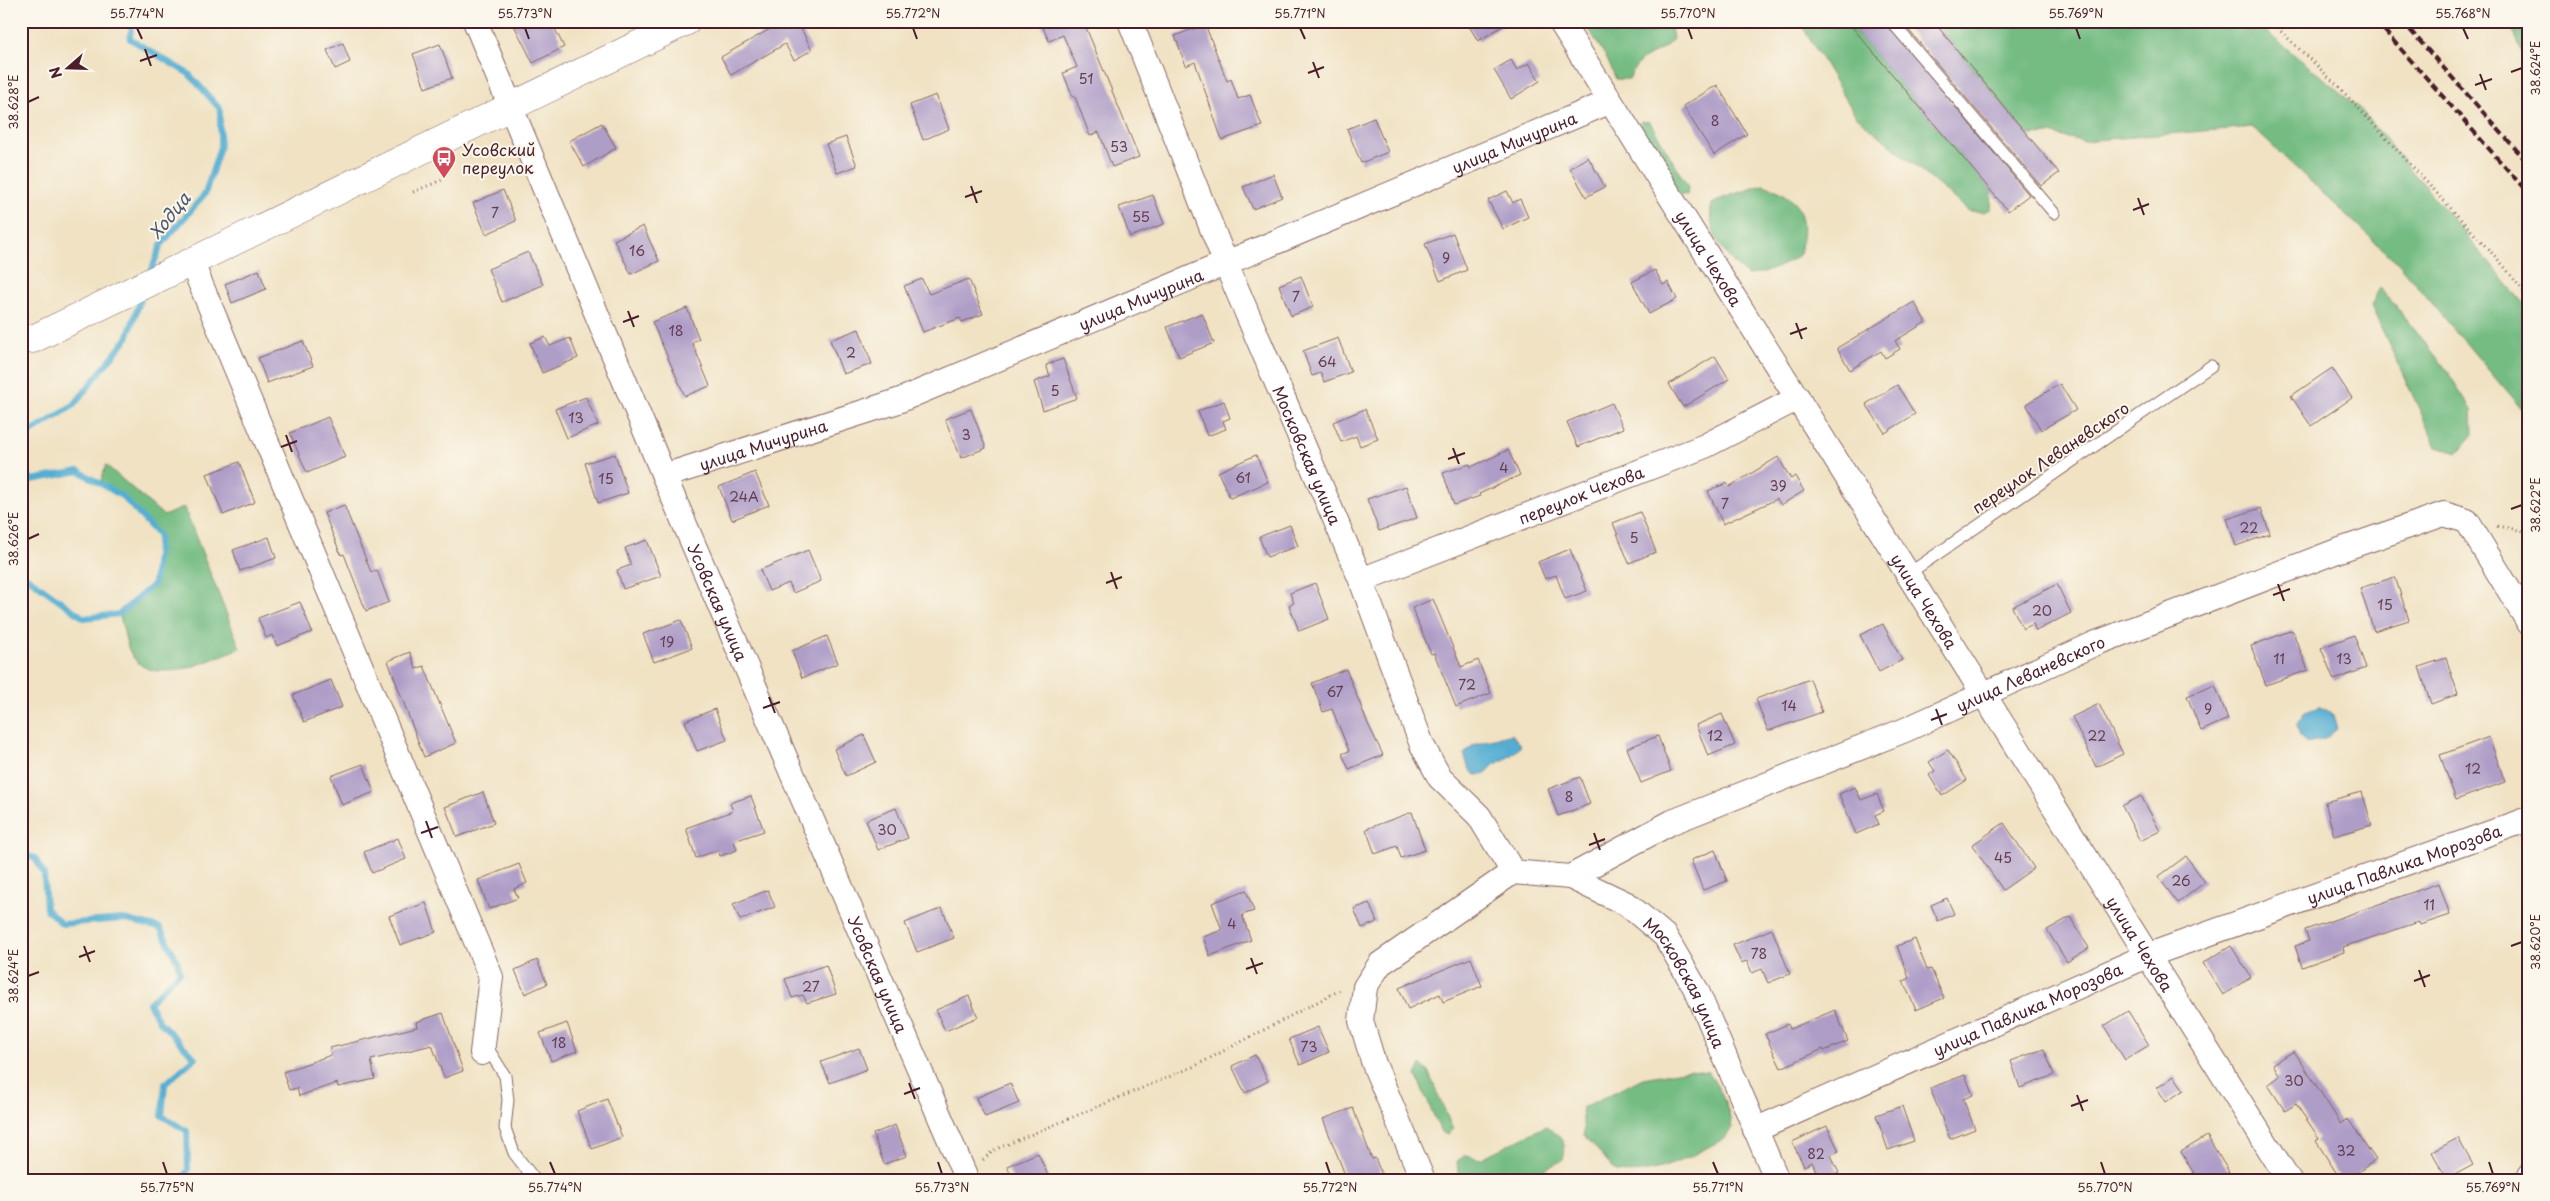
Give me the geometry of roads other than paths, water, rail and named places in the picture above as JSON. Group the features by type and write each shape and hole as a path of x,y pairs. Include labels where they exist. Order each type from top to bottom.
{"street":[{"name":"Усовская улица","path":"475,21 664,476 973,1172"},
{"path":"21,339 33,339 54,329 687,21"},
{"name":"Московская улица","path":"1130,21 1226,264 1361,580 1422,745 1440,778 1479,816 1513,872 1570,877 1627,904 1665,936 1697,991 1777,1180"},
{"name":"улица Чехова","path":"1560,21 1609,102 1798,398 2290,1180"},
{"name":"улица Мичурина","path":"664,476 898,401 1609,102"},
{"path":"191,261 490,977 482,1047"},
{"name":"переулок Чехова","path":"1361,580 1705,446 1798,398"},
{"name":"улица Леваневского","path":"1570,877 1672,822 1905,730 2094,644 2337,551 2444,514 2467,521 2529,623"},
{"name":"улица Павлика Морозова","path":"1755,1130 2149,955 2529,819"},
{"path":"1423,1180 1374,1064 1361,1021 1365,987 1380,964 1513,872"}],"lane":[{"path":"1891,21 2054,213"},
{"name":"переулок Леваневского","path":"1908,574 2211,366"},
{"path":"482,1047 505,1076 508,1100 505,1128 514,1153 535,1180"}],"water":[{"path":"2320,707 2332,713 2337,729 2325,739 2306,743 2301,738 2296,726 2305,712"},
{"path":"1512,734 1521,746 1518,749 1484,773 1479,775 1472,772 1464,754 1473,745"}],"waterway":[{"name":"Ходца","path":"132,21 130,39 189,74 220,109 220,147 205,194 161,245 151,272"},
{"name":"Ходца","path":"21,457 28,434 73,406 127,338 142,296"},
{"name":"Ходца","path":"21,466 32,480 79,471 123,497 159,536 154,584 119,614 84,618 27,577 21,576"},
{"name":"Ходца","path":"21,854 35,858 44,874 46,909 62,924 122,919 160,928 177,960 180,972 149,1003 159,1021 195,1058 165,1084 162,1116 187,1131 188,1170 182,1180"}],"railway":[{"path":"2376,21 2529,194"},
{"path":"2402,21 2529,164"}],"place":[{"name":"Усовский переулок","path":"444,179"}]}
